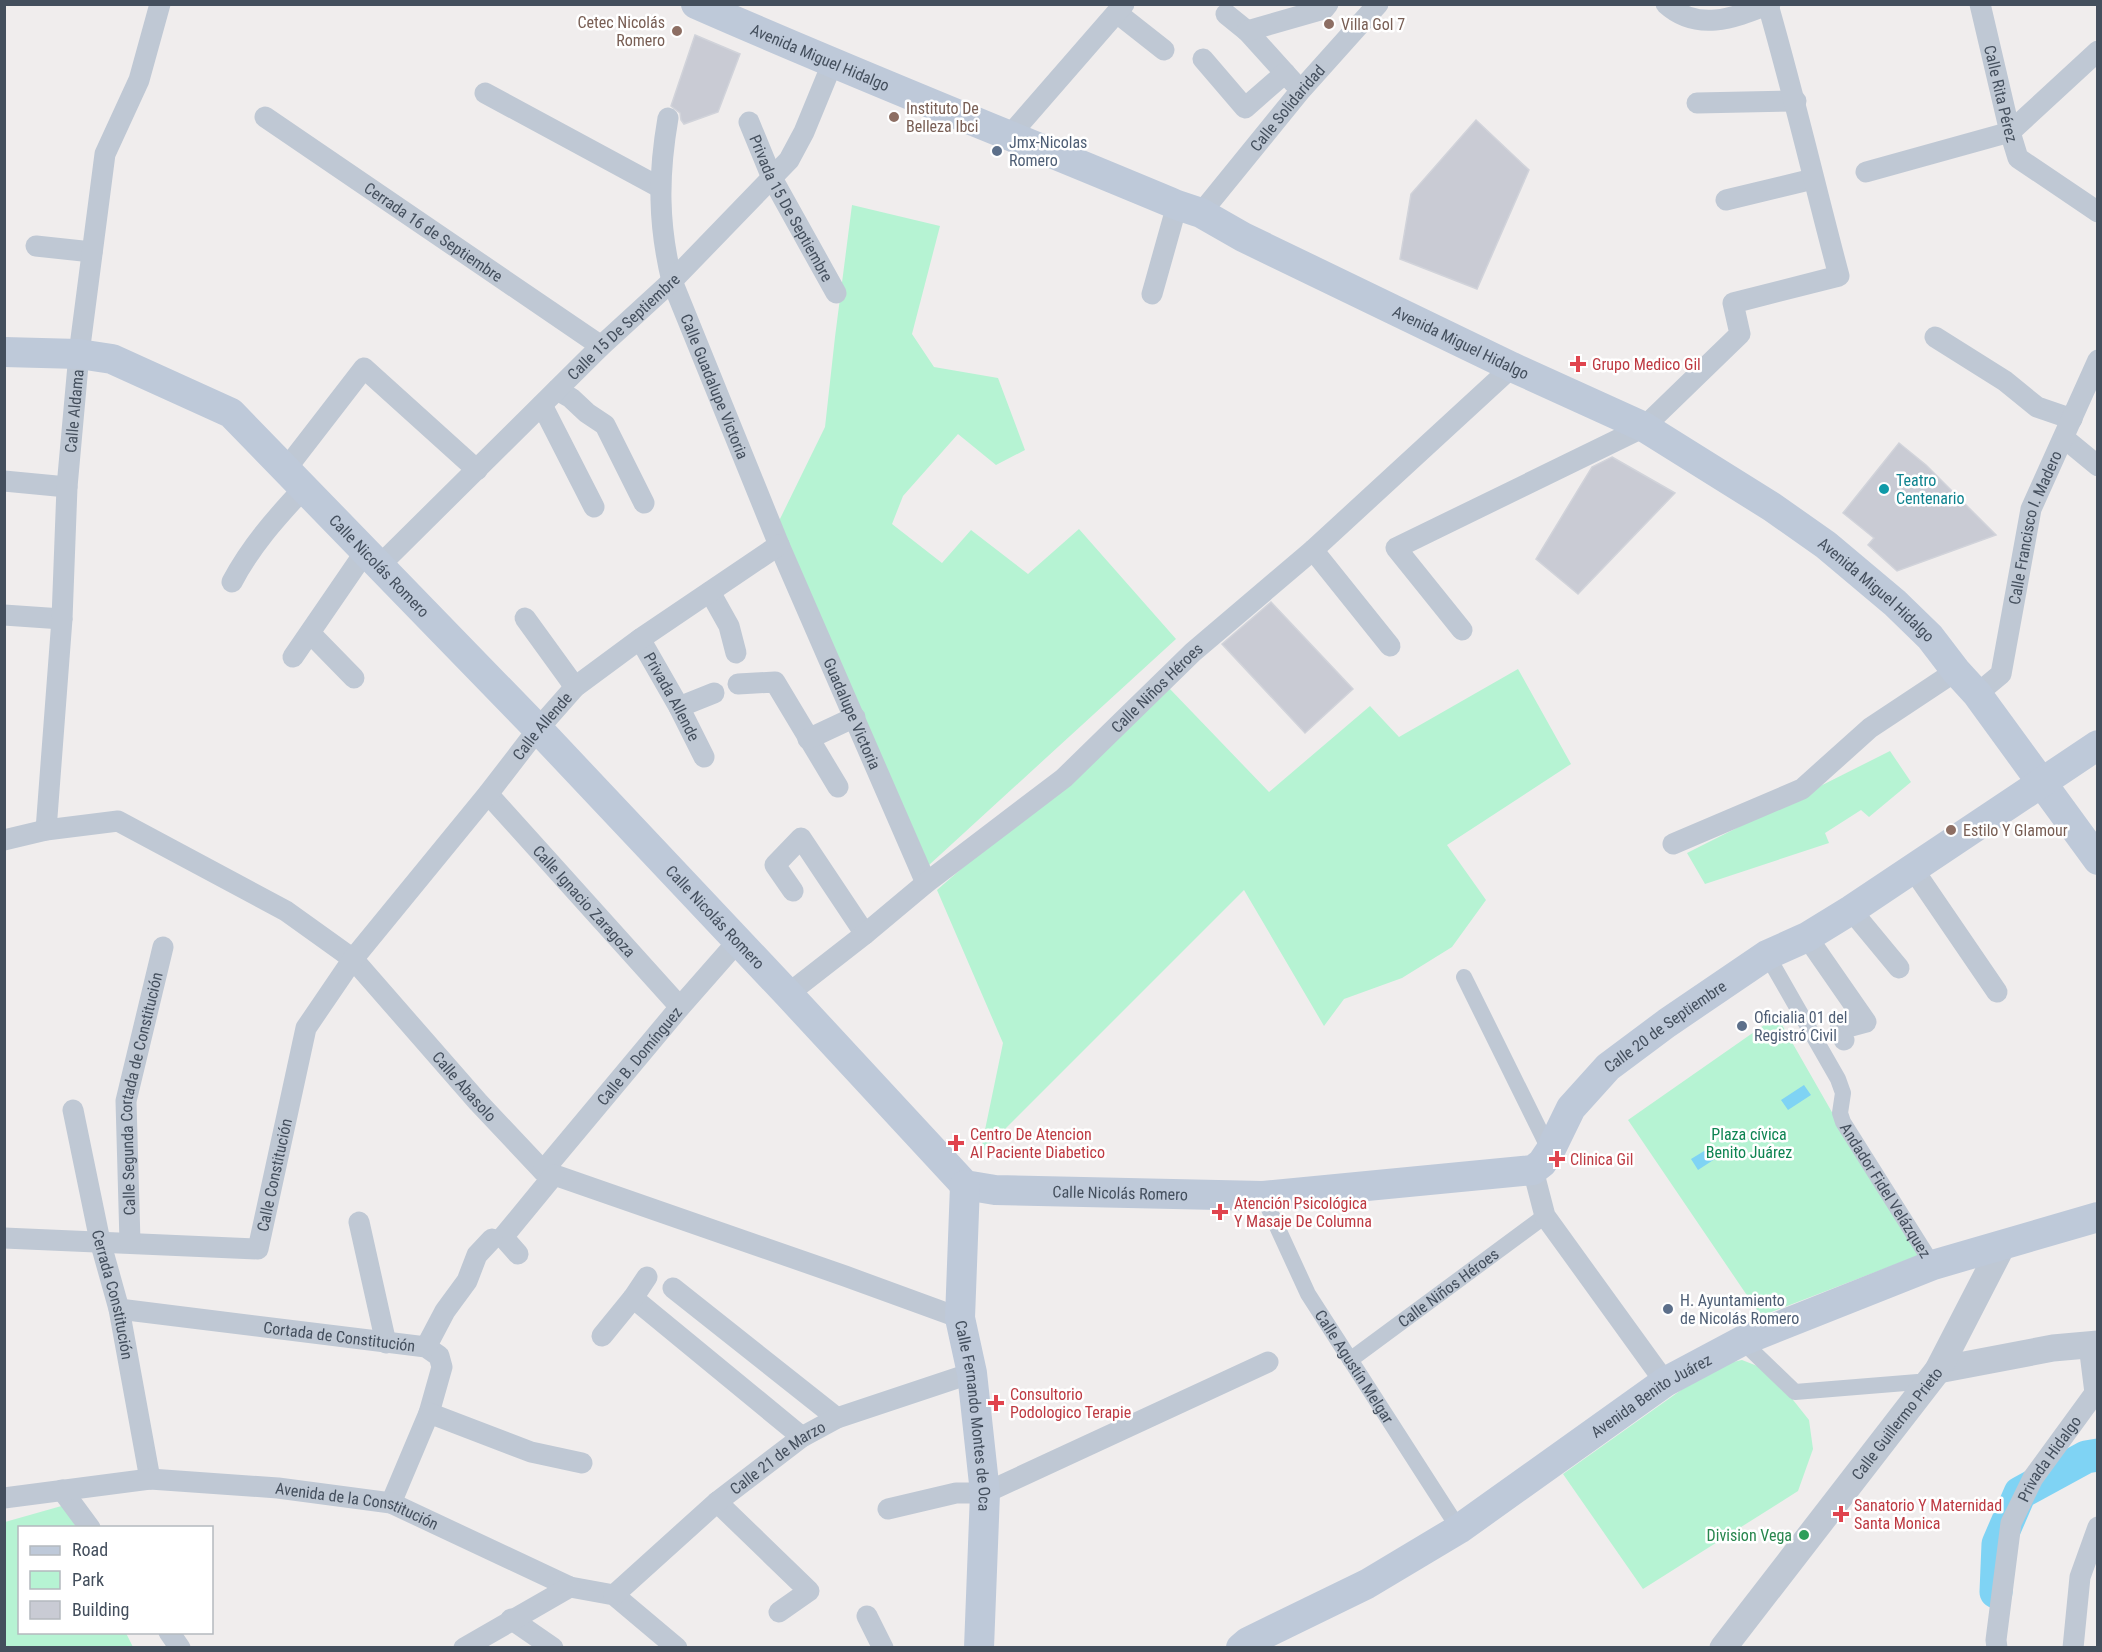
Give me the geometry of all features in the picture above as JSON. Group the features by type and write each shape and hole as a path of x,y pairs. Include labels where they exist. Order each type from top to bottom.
{"main road":[{"name":"Avenida Miguel Hidalgo","path":"696,4 832,64 1189,209 1512,367 1644,427 1772,507 1826,545 1909,616 1930,637 1977,694 2097,860"},
{"name":"Calle Nicolás Romero","path":"4,352 79,354 112,359 231,413 538,729 964,1185 995,1190 1263,1196 1541,1161"},
{"name":"Calle 20 de Septiembre","path":"1541,1161 1571,1108 1608,1067 1667,1023 1767,955 1807,937 1851,910 2097,745"},
{"name":"Calle Fernando Montes de Oca","path":"964,1185 960,1318 972,1373 985,1493 979,1647"},
{"name":"Avenida Benito Juárez","path":"1241,1647 1367,1584 1460,1529 1665,1382 1742,1341 1934,1265 2097,1217"}],"street":[{"name":"Calle Aldama","path":"46,830 79,354 105,154 139,80 160,4"},
{"path":"1247,31 1324,9 1328,4"},
{"name":"Calle Solidaridad","path":"1189,209 1378,4"},
{"path":"1462,630 1396,548 1644,427 1740,333 1733,303 1839,276 1813,179 1796,101 1769,5 1733,18 1714,21 1697,20 1673,11 1666,4"},
{"name":"Calle Rita Pérez","path":"1980,4 2018,158 2097,212"},
{"path":"1010,135 1120,9 1164,50"},
{"path":"1226,14 1247,31 1301,90"},
{"path":"1866,172 2010,132 2097,51"},
{"path":"1203,59 1245,108 1285,73"},
{"name":"Calle 15 De Septiembre","path":"293,657 310,633 372,559 477,470 601,346 672,282 789,160 804,132 832,64"},
{"path":"485,93 659,187"},
{"path":"1697,103 1796,101"},
{"name":"Cerrada 16 de Septiembre","path":"265,117 601,346"},
{"name":"Calle Guadalupe Victoria","path":"668,118 659,187 664,248 672,282 779,545"},
{"name":"Privada 15 De Septiembre","path":"749,122 772,178 836,293"},
{"path":"1726,200 1813,179"},
{"path":"1152,294 1189,209"},
{"path":"36,246 92,252"},
{"path":"1935,337 2005,381 2068,428 2097,466"},
{"name":"Calle Francisco I. Madero","path":"1977,694 2001,674 2031,508 2097,360"},
{"name":"Calle Niños Héroes","path":"788,994 926,883 1064,778 1193,652 1313,550 1512,367"},
{"path":"232,582 247,555 273,521 295,479 364,368 477,470"},
{"path":"557,390 605,425 644,503"},
{"path":"542,405 594,507"},
{"path":"4,481 68,488"},
{"name":"Calle Allende","path":"353,959 538,729 575,687 640,639 779,545"},
{"name":"Guadalupe Victoria","path":"779,545 926,883"},
{"path":"1313,550 1390,646"},
{"path":"710,592 729,626 736,653"},
{"path":"4,615 62,619"},
{"path":"525,618 575,687"},
{"path":"310,633 354,678"},
{"name":"Privada Allende","path":"640,639 679,707 704,757"},
{"path":"1673,844 1802,789 1870,728 1956,671"},
{"path":"738,684 775,682 838,787"},
{"path":"679,707 714,693"},
{"path":"808,739 855,717"},
{"name":"Calle Ignacio Zaragoza","path":"488,794 680,1007"},
{"name":"Calle Abasolo","path":"4,840 46,830 118,821 286,911 353,959 478,1102 549,1173 960,1318"},
{"path":"793,891 776,865 801,838 865,934"},
{"path":"1913,869 1997,992"},
{"path":"1851,910 1899,968"},
{"path":"1807,937 1866,1022 1840,1029 1844,1040"},
{"name":"Calle B. Domínguez","path":"518,1254 503,1237 549,1173 680,1007 738,941"},
{"name":"Calle Segunda Cortada de Constitución","path":"130,1242 126,1101 163,947"},
{"name":"Andador Fidel Velázquez","path":"1767,955 1838,1079 1843,1093 1840,1113 1843,1122 1934,1265"},
{"name":"Calle Constitución","path":"4,1238 258,1249 306,1028 353,959"},
{"path":"1464,977 1541,1161 1545,1216 1665,1382"},
{"name":"Cerrada Constitución","path":"73,1110 100,1241 118,1309 150,1479"},
{"name":"Calle Agustín Melgar","path":"1263,1196 1308,1294 1460,1529"},
{"name":"Calle Niños Héroes","path":"1350,1360 1545,1216"},
{"path":"359,1222 386,1343"},
{"path":"426,1347 445,1311 467,1281 477,1255 492,1239"},
{"name":"Calle Guillermo Prieto","path":"1723,1647 1934,1376 2003,1244"},
{"path":"602,1336 633,1298 647,1276"},
{"path":"673,1288 837,1418"},
{"path":"633,1298 802,1437"},
{"name":"Cortada de Constitución","path":"118,1309 426,1347 439,1356 442,1367 429,1413 392,1503"},
{"path":"1742,1341 1795,1392 1934,1376 2053,1348 2093,1344"},
{"name":"Privada Hidalgo","path":"1997,1647 2011,1523 2033,1478 2095,1393 2093,1344"},
{"path":"888,1509 956,1492 985,1493 1268,1362"},
{"name":"Calle 21 de Marzo","path":"614,1595 717,1502 802,1437 837,1418 972,1373"},
{"path":"429,1413 531,1452 582,1462"},
{"name":"Avenida de la Constitución","path":"4,1498 150,1479 278,1488 392,1503 570,1587 614,1595 677,1647"},
{"path":"62,1490 89,1526"},
{"path":"717,1502 809,1591 779,1612"},
{"path":"2073,1647 2080,1577 2097,1527"},
{"path":"464,1647 570,1587"},
{"path":"867,1616 883,1647"},
{"path":"511,1619 553,1647"},
{"path":"170,1634 180,1647"}],"green space":[{"path":"852,205 940,226 912,334 934,367 998,378 1025,450 996,465 958,434 903,496 892,524 942,563 971,530 1028,574 1079,529 1176,639 929,865 778,523 825,427"},
{"path":"1518,669 1571,764 1447,845 1486,900 1452,947 1402,978 1344,999 1324,1026 1244,890 980,1154 1003,1043 937,890 1169,688 1269,792 1370,706 1399,737"},
{"path":"1890,751 1911,782 1869,817 1861,810 1825,833 1829,843 1705,884 1687,853"},
{"name":"Plaza cívica Benito Juárez","path":"1777,1016 1841,1128 1925,1253 1761,1316 1628,1120"},
{"path":"1742,1360 1770,1371 1809,1420 1813,1449 1798,1491 1643,1589 1563,1474 1715,1366"},
{"path":"65,1505 76,1526 18,1526 18,1634 126,1634 133,1647 5,1648 5,1522"}],"water":[{"path":"1804,1085 1811,1095 1788,1110 1781,1100"},
{"path":"1714,1145 1721,1155 1698,1170 1691,1159"}],"building":[{"path":"695,35 740,54 718,112 684,124 680,113 671,106"},
{"path":"1476,120 1529,170 1477,289 1400,259 1411,194"},
{"path":"1899,443 1926,465 1996,535 1897,571 1868,545 1874,538 1843,513"},
{"path":"1612,457 1675,493 1578,594 1536,559 1592,467"},
{"path":"1271,602 1353,689 1305,733 1222,644"}],"waterway":[{"path":"1996,1592 1998,1544 2020,1493 2086,1457 2098,1455"}],"place":[{"name":"Villa Gol 7","path":"1329,24"},
{"name":"Cetec Nicolás Romero","path":"677,31"},
{"name":"Instituto De Belleza Ibci","path":"894,117"},
{"name":"Jmx-Nicolas Romero","path":"997,151"},
{"name":"Grupo Medico Gil","path":"1578,364"},
{"name":"Teatro Centenario","path":"1884,489"},
{"name":"Estilo Y Glamour","path":"1951,830"},
{"name":"Oficialia 01 del Registró Civil","path":"1742,1026"},
{"name":"Centro De Atencion Al Paciente Diabetico","path":"956,1143"},
{"name":"Clinica Gil","path":"1557,1159"},
{"name":"Atención Psicológica Y Masaje De Columna","path":"1220,1212"},
{"name":"H. Ayuntamiento de Nicolás Romero","path":"1668,1309"},
{"name":"Consultorio Podologico Terapie","path":"996,1403"},
{"name":"Sanatorio Y Maternidad Santa Monica","path":"1841,1514"},
{"name":"Division Vega","path":"1804,1535"}]}
